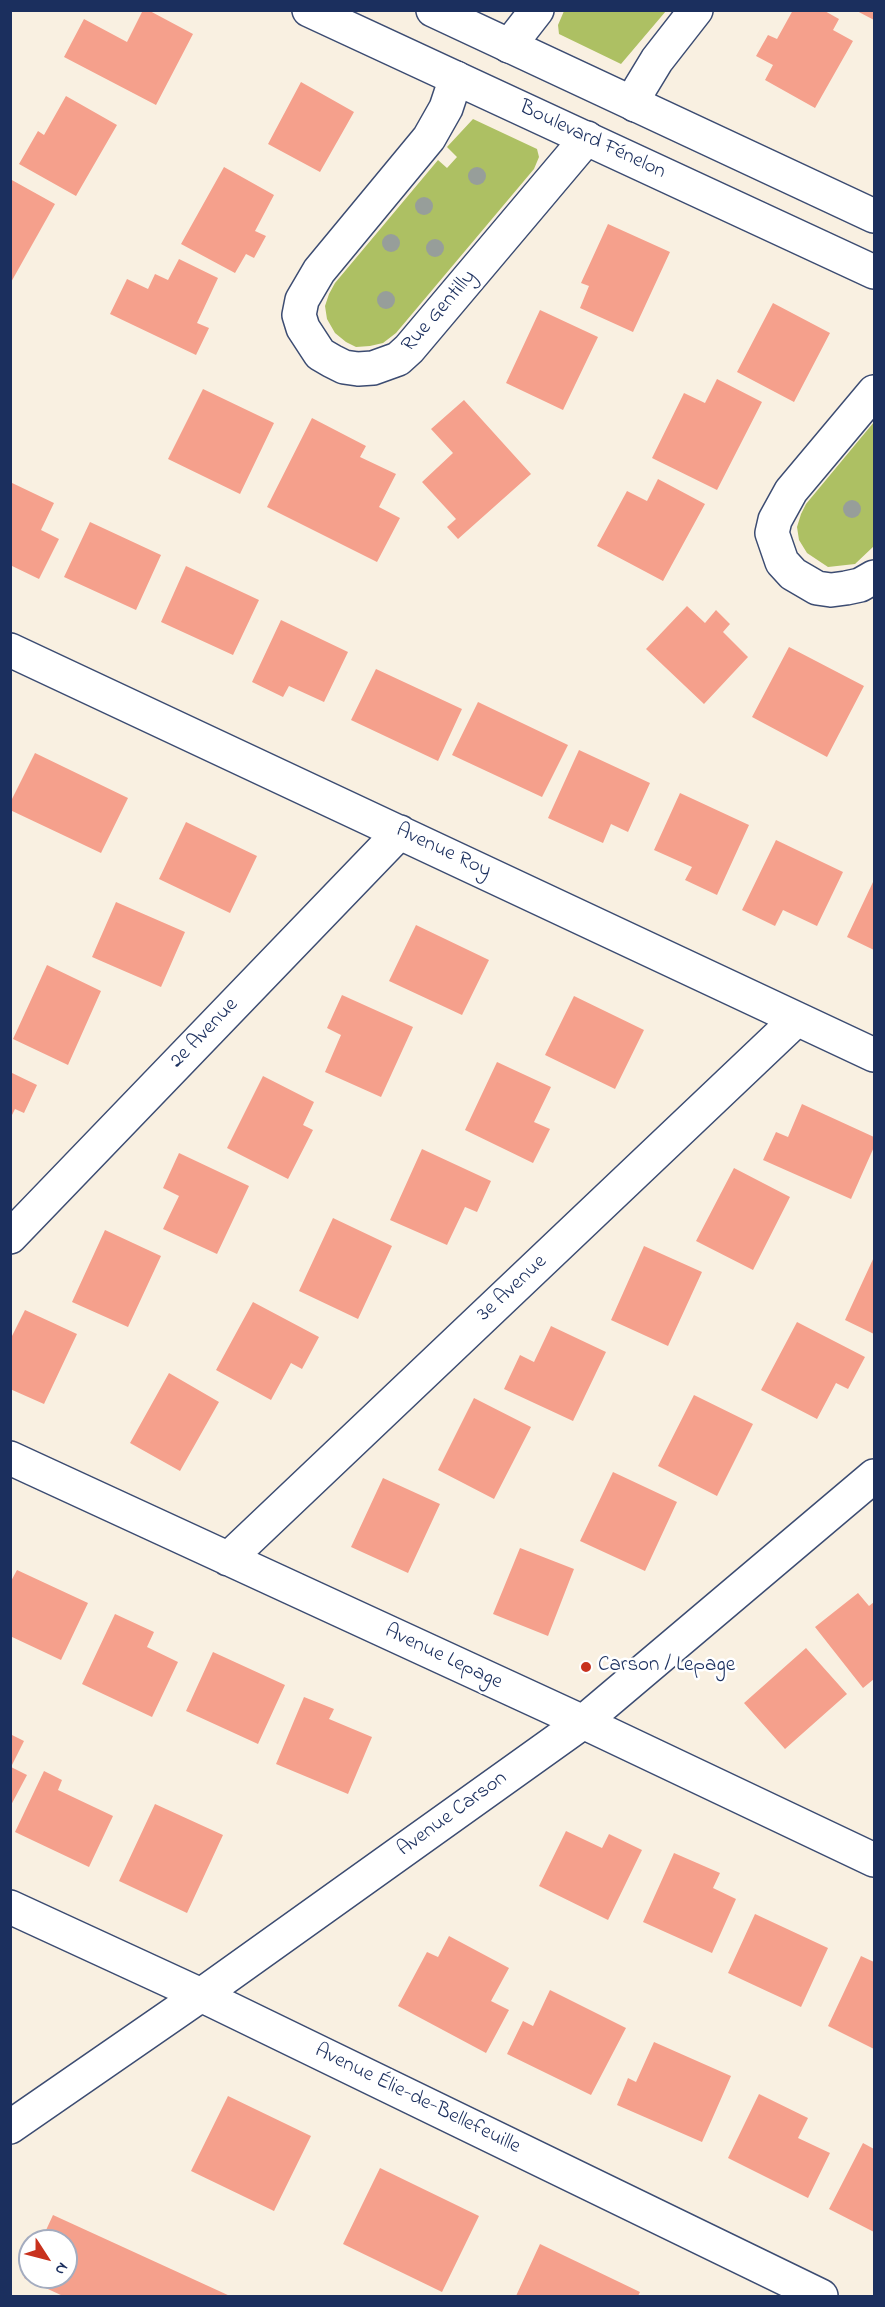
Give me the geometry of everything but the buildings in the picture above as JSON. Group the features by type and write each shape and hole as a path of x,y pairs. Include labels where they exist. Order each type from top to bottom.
{"street":[{"name":"Boulevard Fénelon","path":"309,10 874,272"},
{"path":"434,10 874,216"},
{"path":"509,46 537,10"},
{"path":"635,105 640,88 657,60 696,10"},
{"name":"Rue Gentilly","path":"456,78 446,108 429,138 319,270 302,300 299,315 303,328 320,354 344,367 373,368 398,359 409,349 587,138"},
{"path":"874,392 791,491 775,520 772,533 776,549 788,568 805,583 831,590 860,585 874,577"},
{"name":"Avenue Roy","path":"14,657 400,832 874,1055"},
{"name":"2e Avenue","path":"10,1237 400,832"},
{"name":"3e Avenue","path":"228,1559 797,1019"},
{"name":"Avenue Lepage","path":"10,1458 583,1722 874,1860"},
{"name":"Avenue Carson","path":"10,2127 201,1995 583,1722 874,1476"},
{"name":"Avenue Élie-de-Bellefeuille","path":"10,1907 201,1995 821,2296"}],"green space":[{"path":"564,10 666,11 621,64 559,34 558,25"},
{"path":"473,119 537,149 539,157 534,169 396,333 383,343 370,346 356,347 346,342 335,333 327,319 325,306 335,283 438,160 447,168 457,157 447,147"},
{"path":"874,422 874,546 855,564 828,567 807,553 799,540 797,527 801,514 806,504"}],"place":[{"name":"Carson / Lepage","path":"586,1667"}]}
